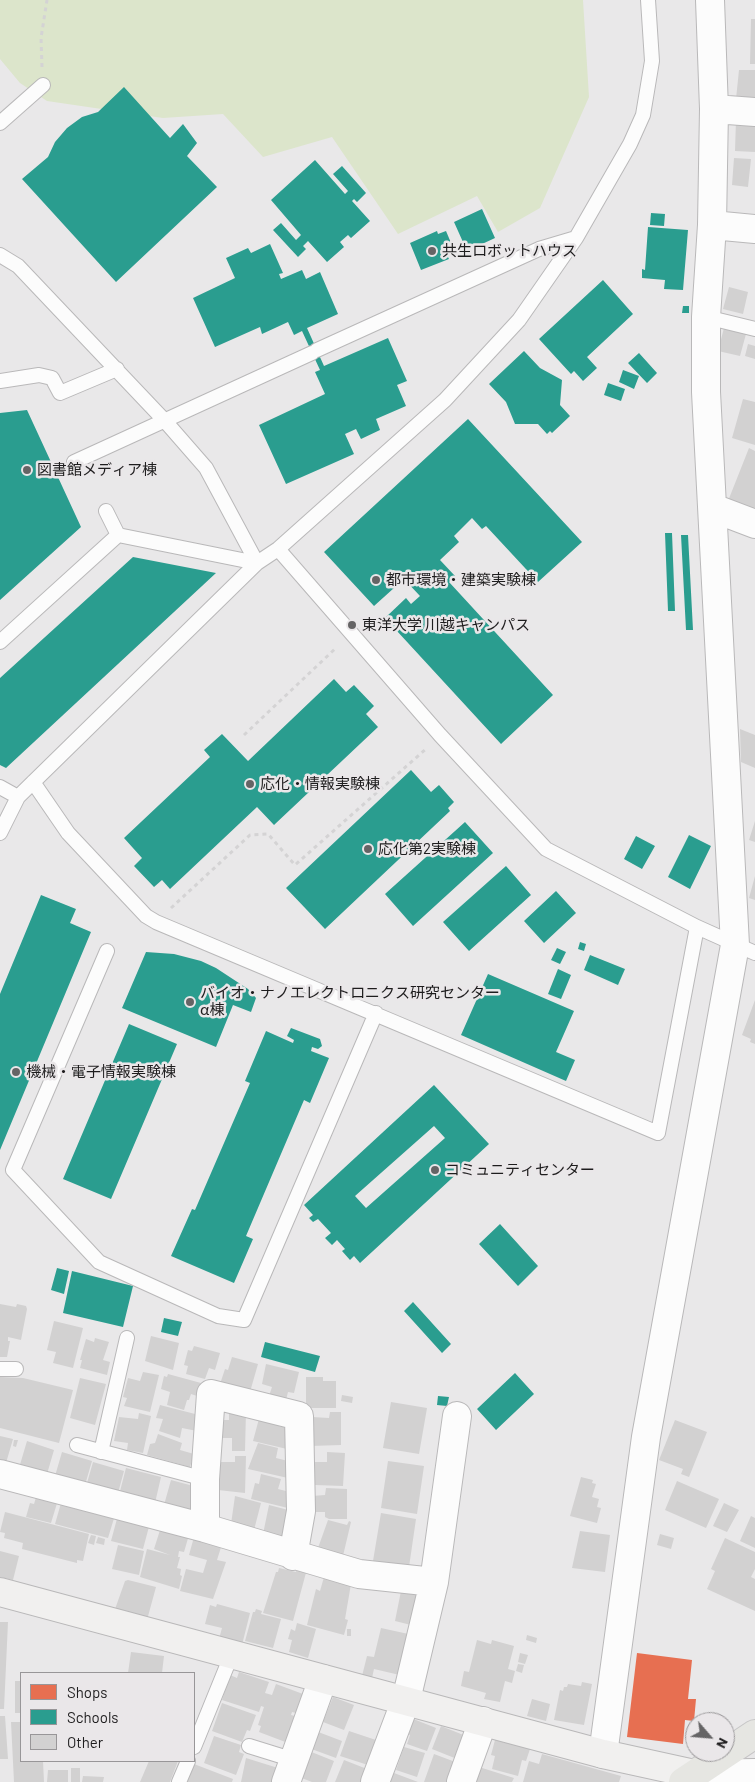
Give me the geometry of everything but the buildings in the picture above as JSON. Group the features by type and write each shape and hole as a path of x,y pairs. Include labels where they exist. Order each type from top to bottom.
{"main road":[{"path":"690,1779 755,1734"}],"street":[{"path":"603,1754 646,1437 745,949 706,392 706,317 712,225 714,109 710,0"},
{"path":"714,109 755,112"},
{"path":"712,225 755,229"},
{"path":"713,508 755,524"},
{"path":"205,1528 205,1479 211,1394 299,1416 301,1511 293,1556"},
{"path":"375,1782 406,1700 434,1582 458,1416"},
{"path":"0,1474 205,1528 293,1556 360,1574 434,1582"},
{"path":"0,1592 232,1656 484,1721 690,1779 755,1773"},
{"path":"290,1771 323,1679"},
{"path":"461,1782 484,1721"}],"lane":[{"path":"0,833 18,797 33,782 257,563 278,549 445,400 519,320 576,238 630,144 643,115 652,61 648,0"},
{"path":"0,123 43,85"},
{"path":"74,462 539,249 576,238"},
{"path":"0,255 18,266 165,420 206,468 257,563"},
{"path":"706,317 755,329"},
{"path":"0,382 39,375 52,378 60,393 117,369"},
{"path":"106,511 118,535"},
{"path":"118,535 257,563"},
{"path":"0,642 118,535"},
{"path":"278,549 352,632 440,736 546,849 697,927 745,949"},
{"path":"33,782 68,833 146,916 156,922 658,1133 697,927"},
{"path":"0,787 18,797"},
{"path":"107,952 13,1170 99,1262 218,1316 244,1320 376,1013"},
{"path":"101,1452 127,1338"},
{"path":"0,1369 16,1369"},
{"path":"77,1446 205,1479"},
{"path":"195,1745 232,1656"},
{"path":"249,1746 290,1771"},
{"path":"179,1782 188,1762"}],"path":[{"path":"43,85 42,38 46,0"},
{"path":"244,735 352,632"},
{"path":"156,922 250,835 268,834 296,865 440,736"}],"green space":[{"path":"0,0 583,0 589,97 540,208 498,232 477,196 398,234 332,137 263,157 223,114 163,118 47,101 20,83 0,59"}],"place":[{"name":"共生ロボットハウス","path":"432,251"},
{"name":"図書館メディア棟","path":"27,470"},
{"name":"都市環境・建築実験棟","path":"376,580"},
{"name":"東洋大学 川越キャンパス","path":"352,625"},
{"name":"応化・情報実験棟","path":"250,784"},
{"name":"応化第2実験棟","path":"368,849"},
{"name":"バイオ・ナノエレクトロニクス研究センター α棟","path":"190,1002"},
{"name":"機械・電子情報実験棟","path":"16,1072"},
{"name":"コミュニティセンター","path":"435,1170"}]}
